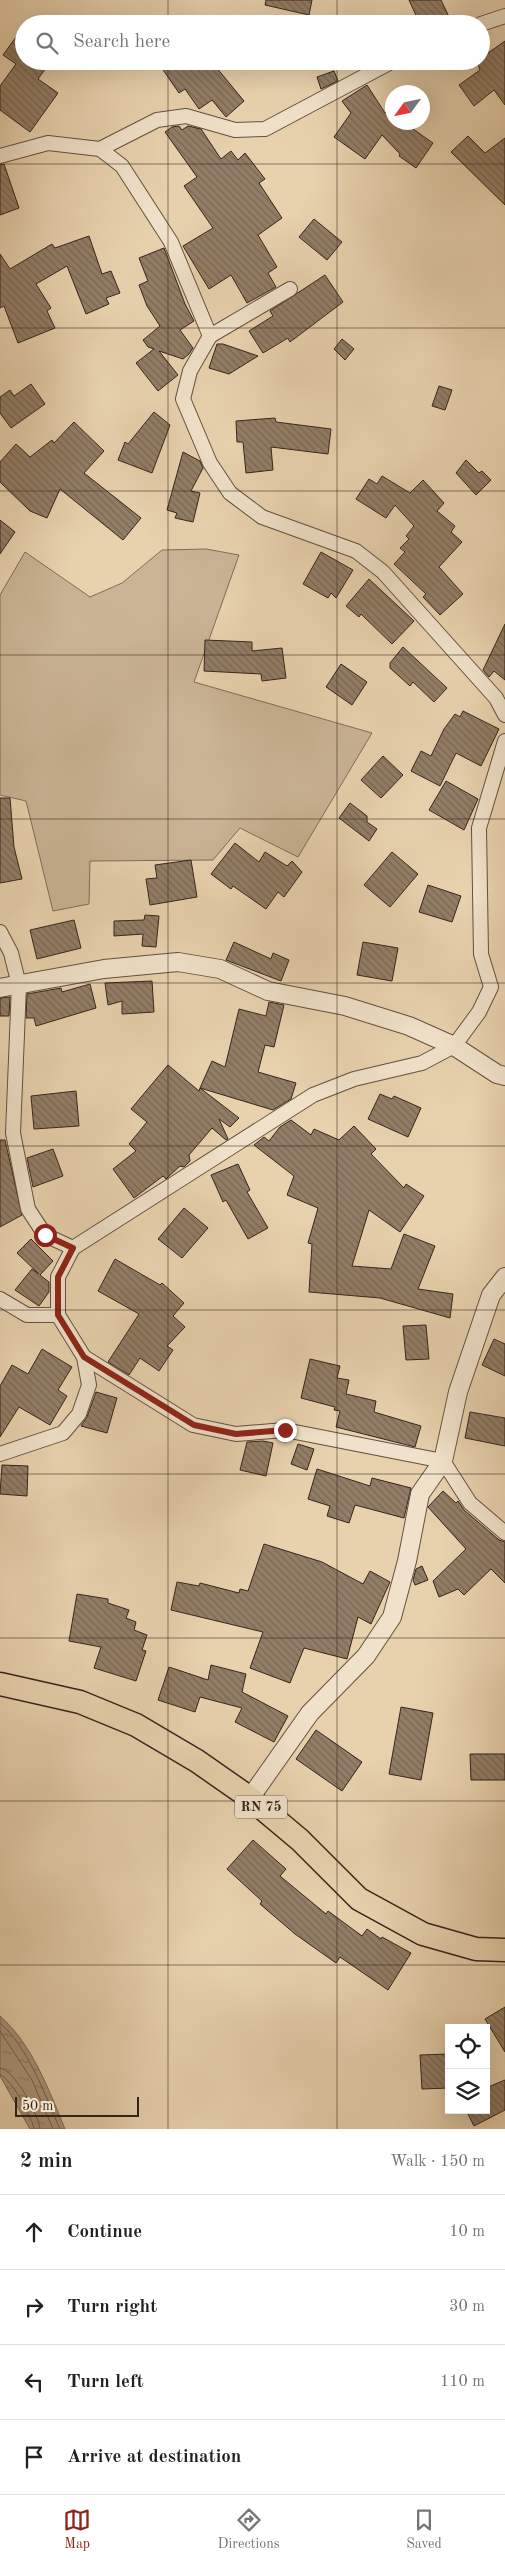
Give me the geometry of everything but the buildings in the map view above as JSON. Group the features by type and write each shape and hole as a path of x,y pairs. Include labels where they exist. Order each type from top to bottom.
{"main road":[{"name":"RN 75","path":"0,1684 80,1702 136,1725 196,1761 250,1798 300,1840 360,1899 423,1934 476,1949 505,1950"}],"street":[{"path":"490,21 505,16"},
{"path":"100,149 157,120 186,116 235,130 265,129 376,70"},
{"path":"0,156 48,143 100,149 122,166 171,242 210,336"},
{"path":"290,289 210,336 190,371 183,399 210,463 230,493 262,517 356,551 383,572 496,698 505,714"},
{"path":"0,1454 63,1433 79,1414 89,1385 84,1357 58,1315 58,1277 73,1248 313,1095 354,1079 422,1063 454,1046 479,1012 491,987 481,954 478,828 505,741"},
{"path":"0,932 12,953 19,985 13,1133 28,1209 45,1235 73,1248"},
{"path":"0,988 104,969 178,962 220,969 268,991 345,1006 409,1026 454,1046 497,1074 505,1076"},
{"path":"250,1798 310,1713 366,1656 392,1617 407,1561 420,1494 443,1461 458,1392 491,1295 505,1276"},
{"path":"0,1299 26,1315 58,1315"},
{"path":"84,1357 194,1425 236,1434 285,1430 443,1461 470,1503 505,1533"}],"shaded area":[{"path":"206,549 239,555 194,682 372,733 298,857 240,828 213,860 90,861 89,904 53,911 26,801 0,795 0,595 25,552 90,597 122,583 162,550"}],"water":[{"path":"0,2016 21,2040 39,2068 65,2129 30,2129 0,2076"}],"route":[{"path":"45,1235 73,1248 58,1277 58,1315 84,1357 194,1425 236,1434 285,1430"}]}
